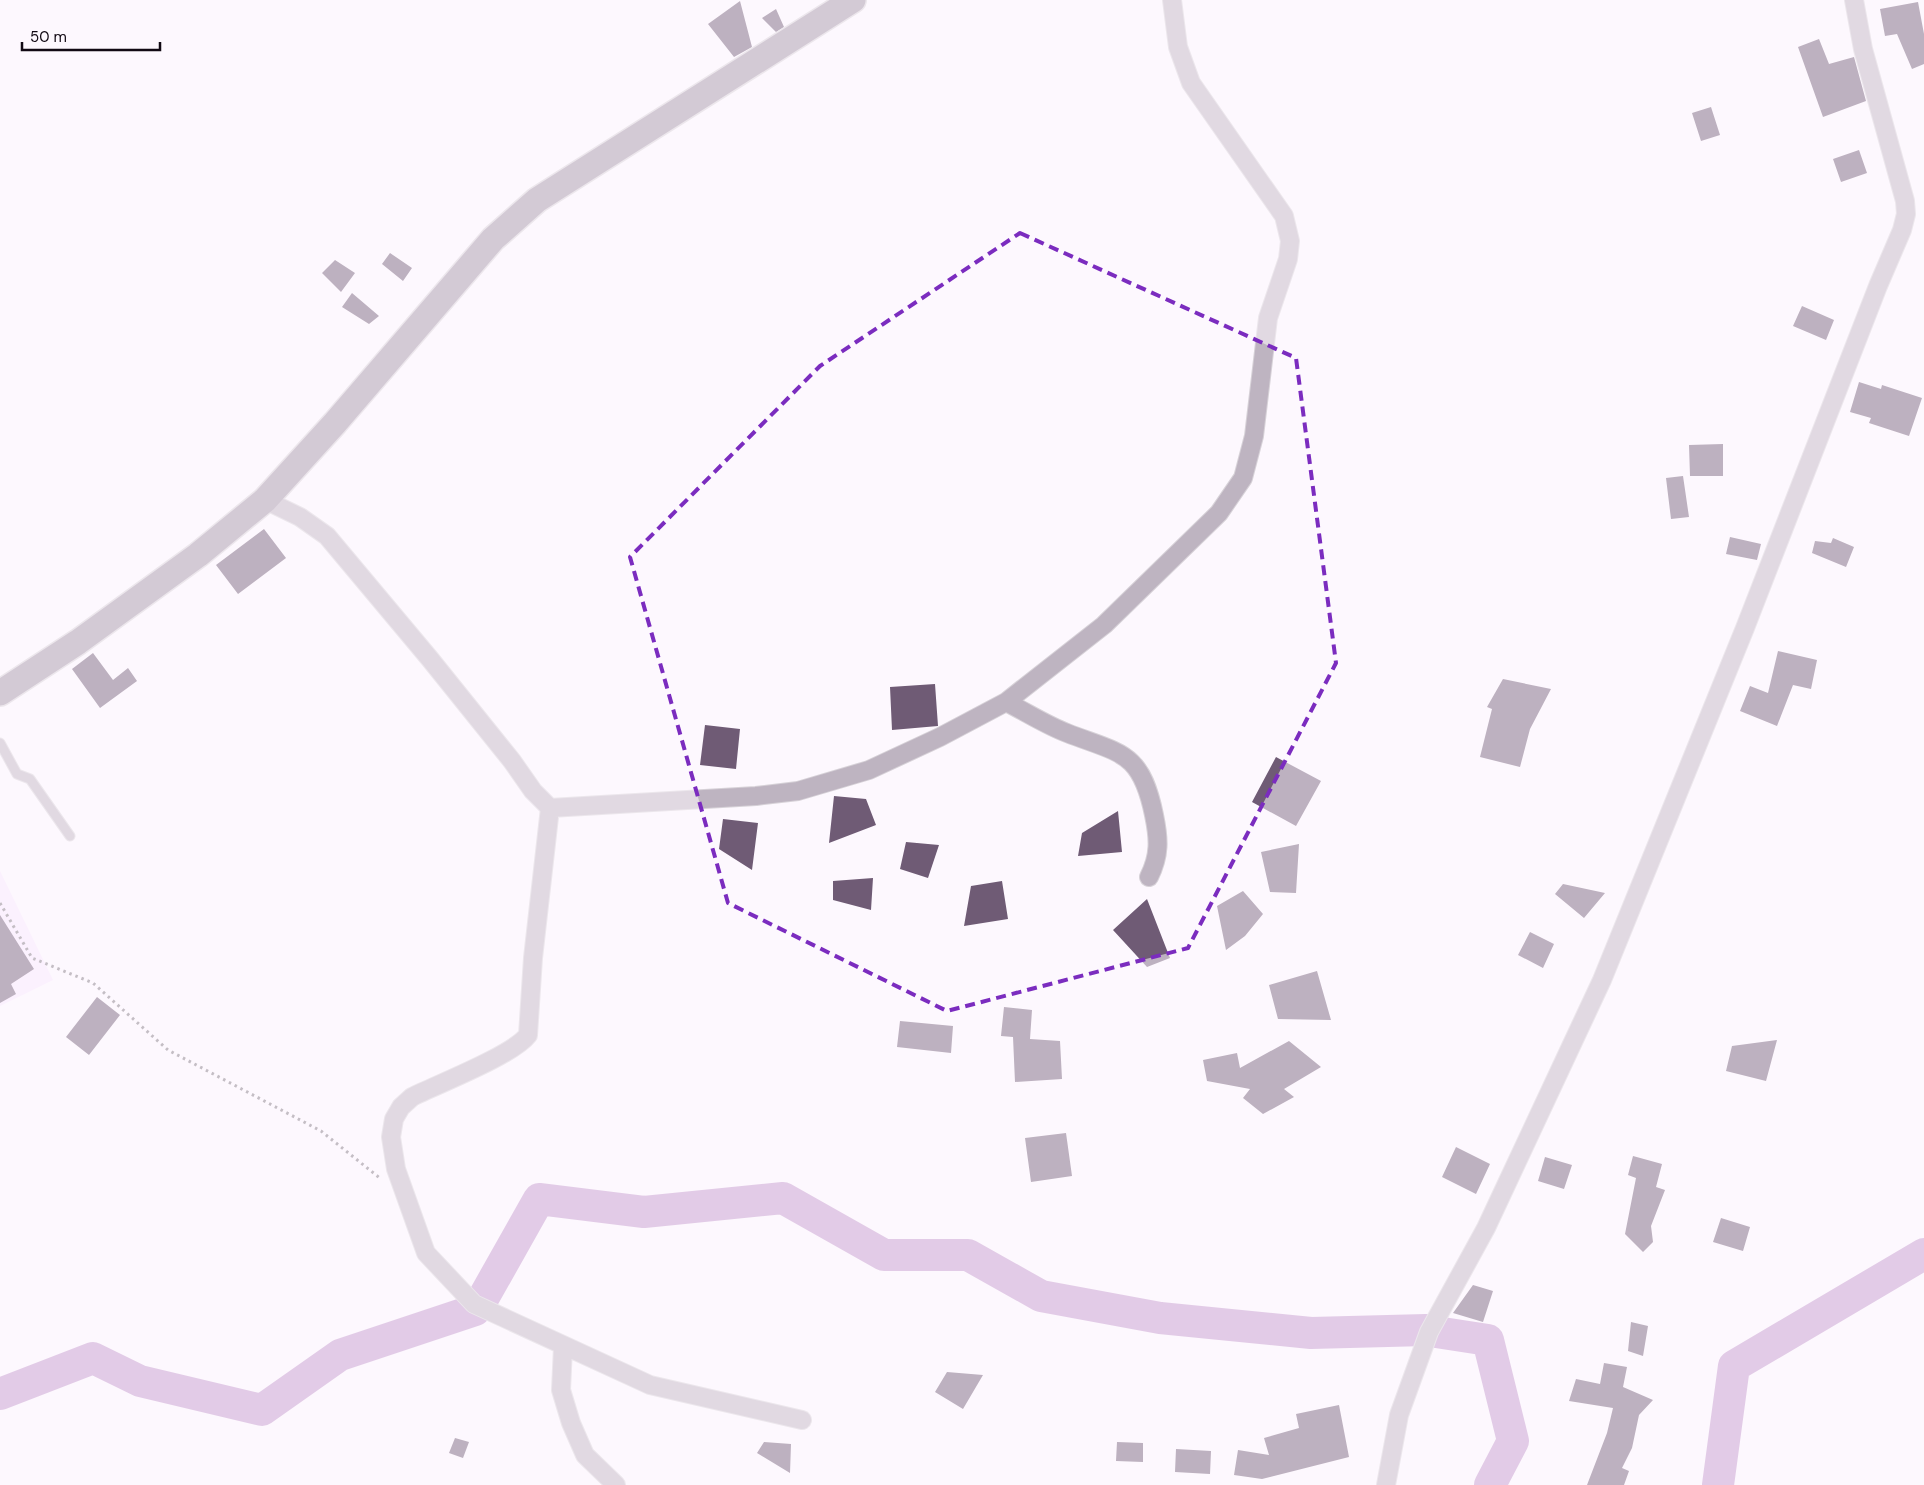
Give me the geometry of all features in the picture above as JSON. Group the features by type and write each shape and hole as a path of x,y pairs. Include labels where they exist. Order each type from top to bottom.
{"street":[{"path":"0,693 78,642 198,555 265,500 335,423 482,251 537,200 852,0"},
{"path":"265,500 300,516 327,536 430,659 512,761 533,791 550,808 756,796 798,791 869,770 940,737 1006,702 1104,625 1219,513 1238,486 1249,461 1254,436 1268,318 1288,259 1288,228 1284,216 1191,83 1178,47 1172,0"},
{"path":"1386,1485 1399,1415 1430,1332 1486,1228 1602,980 1745,628 1878,286 1902,230 1906,214 1902,184 1863,50 1854,0"},
{"path":"1006,702 1066,733 1112,749 1137,766 1143,776 1159,839 1159,851 1149,877"},
{"path":"550,808 533,958 528,1035 515,1046 412,1097 401,1106 394,1119 392,1137 396,1169 426,1252 474,1304 650,1386 802,1420"},
{"path":"563,1347 561,1390 571,1423 585,1455 616,1485"}],"lane":[{"path":"0,743 17,774 30,779 70,836"}],"path":[{"path":"0,903 32,958 93,983 168,1050 321,1132 407,1200"}],"highlighted area":[{"path":"1020,233 1296,358 1336,663 1188,948 947,1011 728,903 630,557 820,366"}],"shaded area":[{"path":"0,871 53,980 0,1006"}],"building":[{"path":"740,1 752,47 734,57 708,24"},
{"path":"1918,2 1924,34 1924,64 1912,69 1897,34 1885,36 1880,9"},
{"path":"776,9 784,27 776,32 762,18"},
{"path":"1819,39 1829,64 1854,57 1866,101 1823,117 1798,47"},
{"path":"1711,107 1720,135 1701,141 1692,113"},
{"path":"1859,150 1867,173 1841,182 1833,159"},
{"path":"390,253 412,268 403,281 382,264"},
{"path":"335,260 355,273 341,292 322,273"},
{"path":"352,293 379,316 369,324 342,307"},
{"path":"1802,306 1834,320 1826,340 1793,326"},
{"path":"1859,382 1881,389 1882,385 1922,398 1909,436 1869,423 1871,418 1850,412"},
{"path":"1723,444 1723,476 1690,476 1689,445"},
{"path":"1683,476 1689,517 1671,519 1666,478"},
{"path":"264,529 286,558 238,594 216,565"},
{"path":"1730,537 1761,544 1757,560 1726,554"},
{"path":"1833,538 1854,547 1846,567 1812,553 1815,541 1831,543"},
{"path":"1778,651 1817,660 1811,689 1793,685 1777,726 1740,711 1750,686 1768,693"},
{"path":"93,653 113,680 128,668 137,681 100,708 72,669"},
{"path":"1503,679 1551,689 1530,729 1520,767 1480,757 1492,709 1487,707"},
{"path":"935,684 938,726 892,730 890,687"},
{"path":"705,725 740,729 736,769 700,765"},
{"path":"1276,757 1321,781 1296,826 1252,802"},
{"path":"834,796 866,799 876,825 829,843"},
{"path":"1118,811 1122,852 1078,856 1082,833"},
{"path":"723,819 758,823 752,870 719,849"},
{"path":"906,842 939,845 928,878 900,869"},
{"path":"1299,844 1296,893 1270,892 1261,852"},
{"path":"873,878 871,910 833,900 833,881"},
{"path":"1002,881 1008,919 964,926 971,886"},
{"path":"1563,884 1605,893 1584,918 1555,894"},
{"path":"1243,891 1263,914 1245,936 1226,950 1217,906"},
{"path":"1147,899 1170,958 1147,967 1113,930"},
{"path":"0,915 34,969 11,984 16,994 0,1003"},
{"path":"1530,932 1554,944 1543,968 1518,955"},
{"path":"1317,971 1331,1020 1278,1019 1269,985"},
{"path":"97,997 120,1015 89,1055 66,1037"},
{"path":"1004,1007 1032,1010 1030,1039 1060,1041 1062,1079 1015,1082 1013,1037 1001,1036"},
{"path":"900,1021 953,1026 951,1053 897,1047"},
{"path":"1777,1040 1766,1081 1726,1071 1732,1046"},
{"path":"1289,1041 1321,1067 1284,1089 1294,1097 1263,1114 1243,1098 1250,1089 1207,1081 1203,1060 1237,1053 1240,1068"},
{"path":"1066,1133 1072,1176 1031,1182 1025,1138"},
{"path":"1456,1147 1490,1164 1476,1194 1442,1177"},
{"path":"1633,1156 1662,1164 1656,1187 1665,1190 1651,1226 1653,1242 1643,1252 1625,1234 1636,1178 1628,1175"},
{"path":"1545,1157 1572,1165 1564,1189 1538,1181"},
{"path":"1721,1218 1750,1227 1743,1251 1713,1242"},
{"path":"1473,1285 1493,1291 1483,1322 1453,1313"},
{"path":"1631,1322 1648,1326 1643,1356 1628,1351"},
{"path":"1604,1363 1627,1367 1623,1387 1653,1400 1639,1415 1632,1448 1622,1468 1629,1471 1624,1485 1587,1485 1607,1433 1613,1408 1569,1401 1576,1379 1600,1384"},
{"path":"947,1372 983,1375 963,1409 935,1392"},
{"path":"1339,1405 1349,1457 1262,1479 1234,1475 1238,1450 1269,1455 1264,1438 1299,1428 1296,1414"},
{"path":"455,1438 469,1442 463,1458 449,1453"},
{"path":"764,1442 791,1444 790,1473 757,1453"},
{"path":"1117,1442 1143,1443 1143,1462 1116,1461"},
{"path":"1176,1449 1211,1451 1210,1474 1175,1472"}],"waterway":[{"path":"481,1302 539,1199 644,1212 783,1198 884,1255 968,1255 1041,1296 1160,1318 1311,1333 1426,1330"},
{"path":"1718,1485 1734,1366 1924,1254"},
{"path":"0,1394 93,1358 140,1381 262,1410 340,1355 475,1310"},
{"path":"1436,1332 1488,1340 1513,1441 1490,1485"}]}
